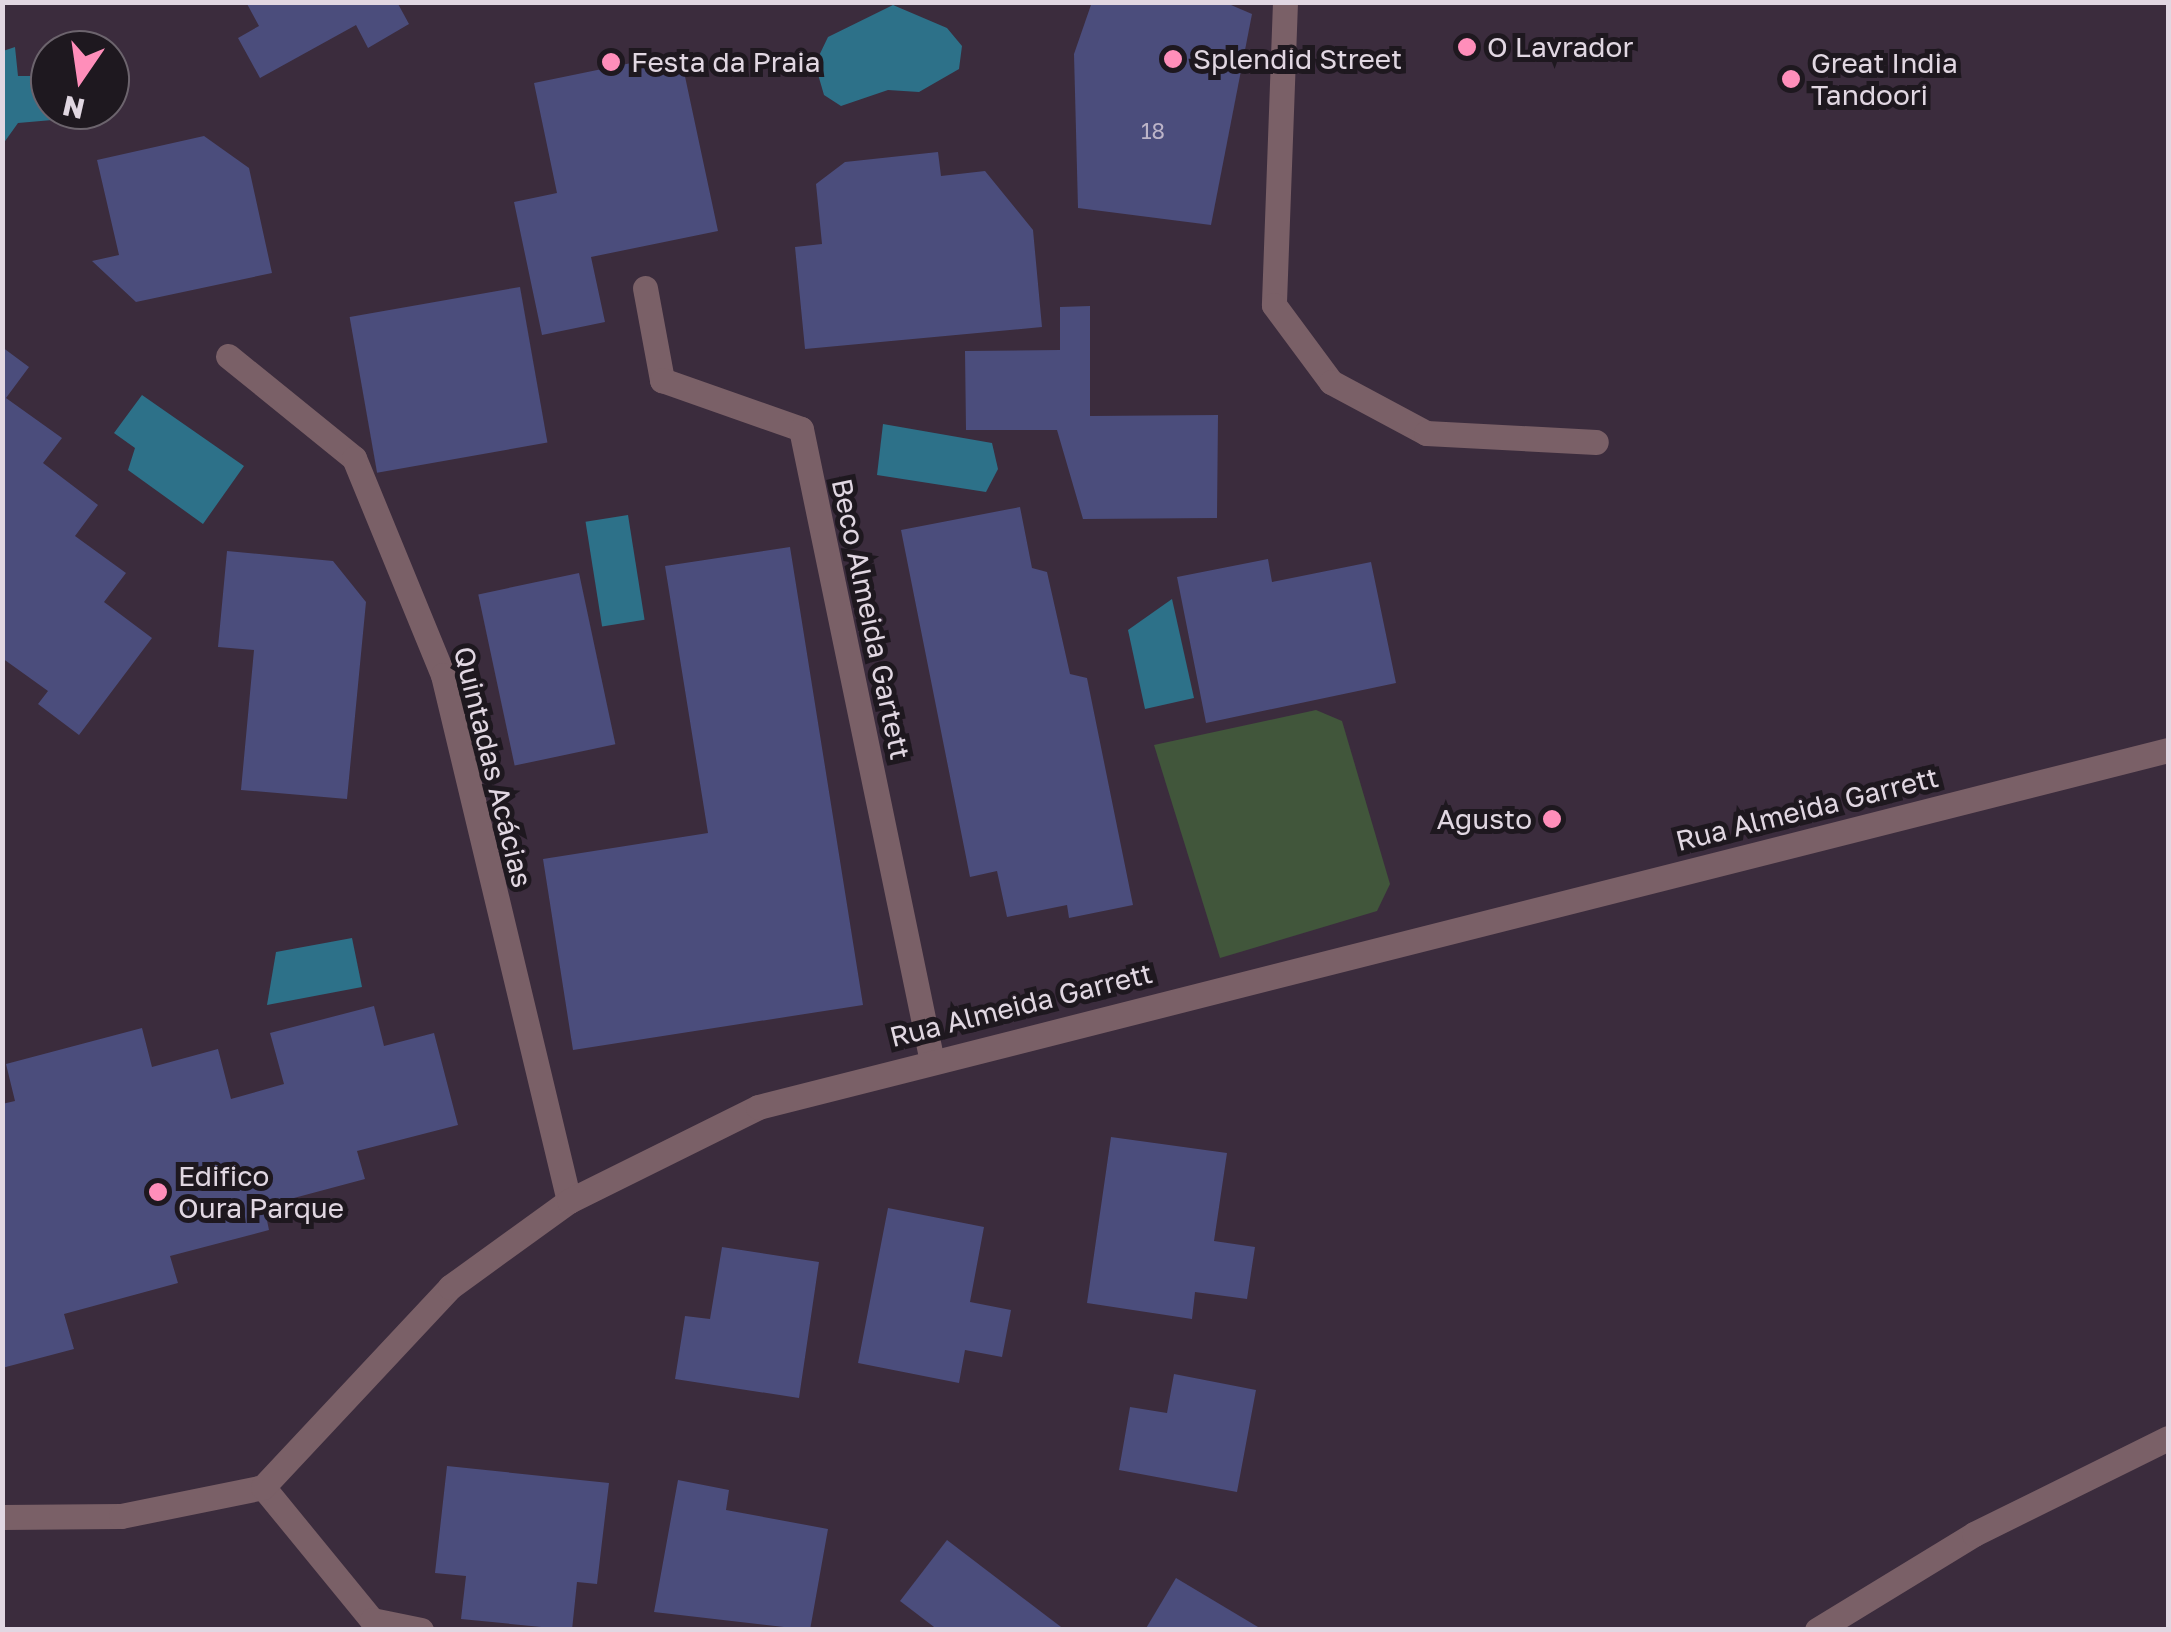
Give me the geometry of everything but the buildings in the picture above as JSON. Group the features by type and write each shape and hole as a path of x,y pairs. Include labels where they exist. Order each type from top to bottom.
{"street":[{"path":"1285,2 1274,305 1331,382 1426,433 1596,442"},
{"name":"Beco Almeida Gartett","path":"645,288 662,380 801,428 931,1058"},
{"name":"Quintadas Acácias","path":"228,356 354,458 436,657 569,1201"},
{"name":"Rua Almeida Garrett","path":"262,1487 450,1287 569,1201 758,1107 931,1058 2168,750"},
{"path":"1817,1630 1974,1534 2168,1438"},
{"path":"2,1516 120,1516 262,1487 372,1620 421,1630"}],"green space":[{"path":"1316,710 1342,721 1390,884 1377,911 1220,958 1154,745"}],"water":[{"path":"893,5 947,28 962,46 959,69 919,92 888,90 841,106 824,95 815,64 828,37"},
{"path":"15,47 18,76 30,76 30,122 18,123 3,144 3,51"},
{"path":"142,395 244,466 203,524 128,470 135,448 114,433"},
{"path":"883,424 992,443 998,469 986,492 877,475"},
{"path":"628,515 645,620 602,626 586,522"},
{"path":"1172,599 1194,698 1145,709 1128,630"},
{"path":"352,938 362,987 267,1005 276,952"}],"place":[{"name":"O Lavrador","path":"1467,47"},
{"name":"Splendid Street","path":"1173,59"},
{"name":"Festa da Praia","path":"611,62"},
{"name":"Great India Tandoori","path":"1791,79"},
{"name":"Agusto","path":"1552,819"},
{"name":"Edifico Oura Parque","path":"158,1192"}]}
